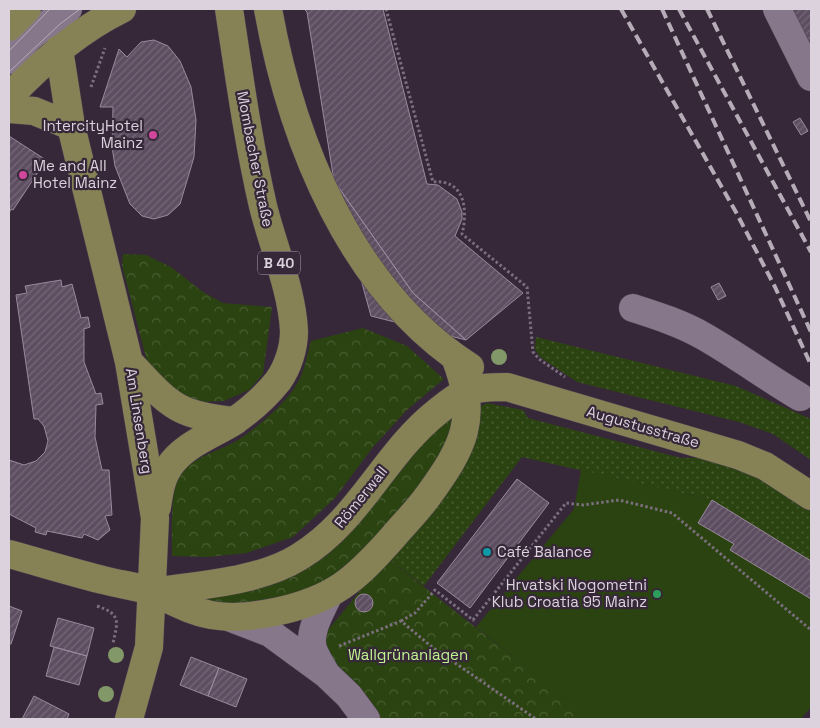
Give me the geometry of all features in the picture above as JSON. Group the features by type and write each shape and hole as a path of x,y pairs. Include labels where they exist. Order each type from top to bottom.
{"main road":[{"path":"10,52 27,9"},
{"path":"9,97 59,49 94,25 122,9"},
{"name":"Mombacher Straße","path":"155,518 161,485 168,468 190,446 235,421 256,404 278,381 292,349 294,333 291,306 256,178 229,9"},
{"path":"268,9 291,109 320,183 368,267 396,302 464,372"},
{"name":"Am Linsenberg","path":"59,49 71,126 129,362 155,518 149,647 130,719"},
{"path":"9,109 34,112 71,126"},
{"path":"129,362 166,400 178,409 200,417 235,421"},
{"name":"Augustusstraße","path":"464,372 507,387 738,456 765,466 811,496"},
{"name":"Römerwall","path":"152,592 261,573 299,558 338,528 464,372"},
{"name":"Römerwall","path":"9,554 152,592 189,609 231,618 291,609 328,596 347,584 374,558 424,501 444,474 465,431 468,405 464,372"}],"street":[{"path":"777,9 811,77"},
{"path":"10,52 41,37 62,14"},
{"name":"Am Linsenberg","path":"59,49 62,14"},
{"path":"633,308 662,317 704,336 759,373 800,397"},
{"name":"Römerwall","path":"326,674 313,650 312,640 328,596"},
{"name":"Römerwall","path":"231,618 270,634 326,674 349,696 366,719"}],"path":[{"path":"386,9 433,182 450,183 459,192 465,205 465,220 462,234 526,287 533,352 539,359 569,380"},
{"path":"91,90 100,61 109,41"},
{"path":"334,648 401,621 415,613 435,590 473,620 566,503 583,505 619,500 672,513 811,630"},
{"path":"113,643 116,628 115,616"},
{"path":"401,621 432,647 536,719"}],"green space":[{"path":"123,254 146,255 171,267 203,292 223,303 272,307 263,374 249,390 224,401 196,402 151,377 122,265"},
{"path":"363,328 407,346 444,379 407,410 373,447 335,498 293,537 247,553 207,557 172,556 172,517 175,487 184,471 198,459 241,438 280,405 300,377 311,341"},
{"path":"536,337 736,386 811,419 811,460 773,434 739,422 577,382 540,357 535,349"},
{"path":"487,403 523,410 528,418 681,458 717,461 750,474 782,491 811,511 811,561 712,500 522,457 424,586 387,558 474,436 481,406"},
{"path":"458,414 433,470 349,568 313,591 221,610 178,594 250,589 434,429"},
{"name":"Hrvatski Nogometni Klub Croatia 95 Mainz","path":"581,470 712,500 811,561 811,707 801,719 592,719 476,627 574,509"},
{"name":"Wallgrünanlagen","path":"387,558 593,719 379,719 321,644 323,636"}],"building":[{"path":"304,9 383,9 427,184 438,185 457,199 462,212 462,219 455,236 523,293 466,340 413,293 334,181 307,12"},
{"path":"781,9 811,9 811,65"},
{"name":"IntercityHotel Mainz","path":"154,40 168,46 180,61 191,87 196,120 194,157 180,204 168,215 154,219 142,216 130,204 115,166 112,147 113,107 100,107 119,49 127,57 141,42"},
{"path":"800,118 808,131 801,135 793,122"},
{"name":"Me and All Hotel Mainz","path":"9,136 46,160 13,210 11,209 9,213"},
{"path":"334,181 413,293 466,340 371,316"},
{"path":"61,280 62,287 72,284 81,318 88,317 90,327 84,329 84,362 96,394 101,393 103,404 96,405 95,437 102,470 109,470 112,515 105,516 110,530 98,540 84,534 82,538 47,531 46,535 35,532 36,528 9,514 9,460 24,465 36,461 45,452 48,441 44,426 38,419 34,419 16,295 27,293 25,286"},
{"path":"719,283 726,296 718,300 711,287"},
{"name":"Café Balance","path":"517,479 549,503 470,608 437,583"},
{"path":"712,500 811,561 811,599 730,550 734,544 698,523"},
{"path":"364,594 370,597 373,603 370,609 364,612 358,609 355,603 358,597"},
{"path":"9,606 22,611 11,644 9,644"},
{"path":"58,618 94,628 87,656 50,646"},
{"path":"54,647 87,656 79,685 46,676"},
{"path":"191,657 219,668 208,696 180,685"},
{"path":"219,668 247,679 236,707 208,696"},
{"path":"34,696 69,714 67,719 22,719"}],"tram line":[{"path":"9,51 50,9"},
{"path":"9,72 60,24 80,9"}],"railway":[{"path":"621,9 737,214 775,287 811,365"},
{"path":"662,9 811,332"},
{"path":"679,9 811,252"},
{"path":"707,9 811,222"}],"place":[{"name":"IntercityHotel Mainz","path":"153,135"},
{"name":"Me and All Hotel Mainz","path":"23,175"},
{"name":"Café Balance","path":"487,552"},
{"name":"Hrvatski Nogometni Klub Croatia 95 Mainz","path":"657,594"}]}
